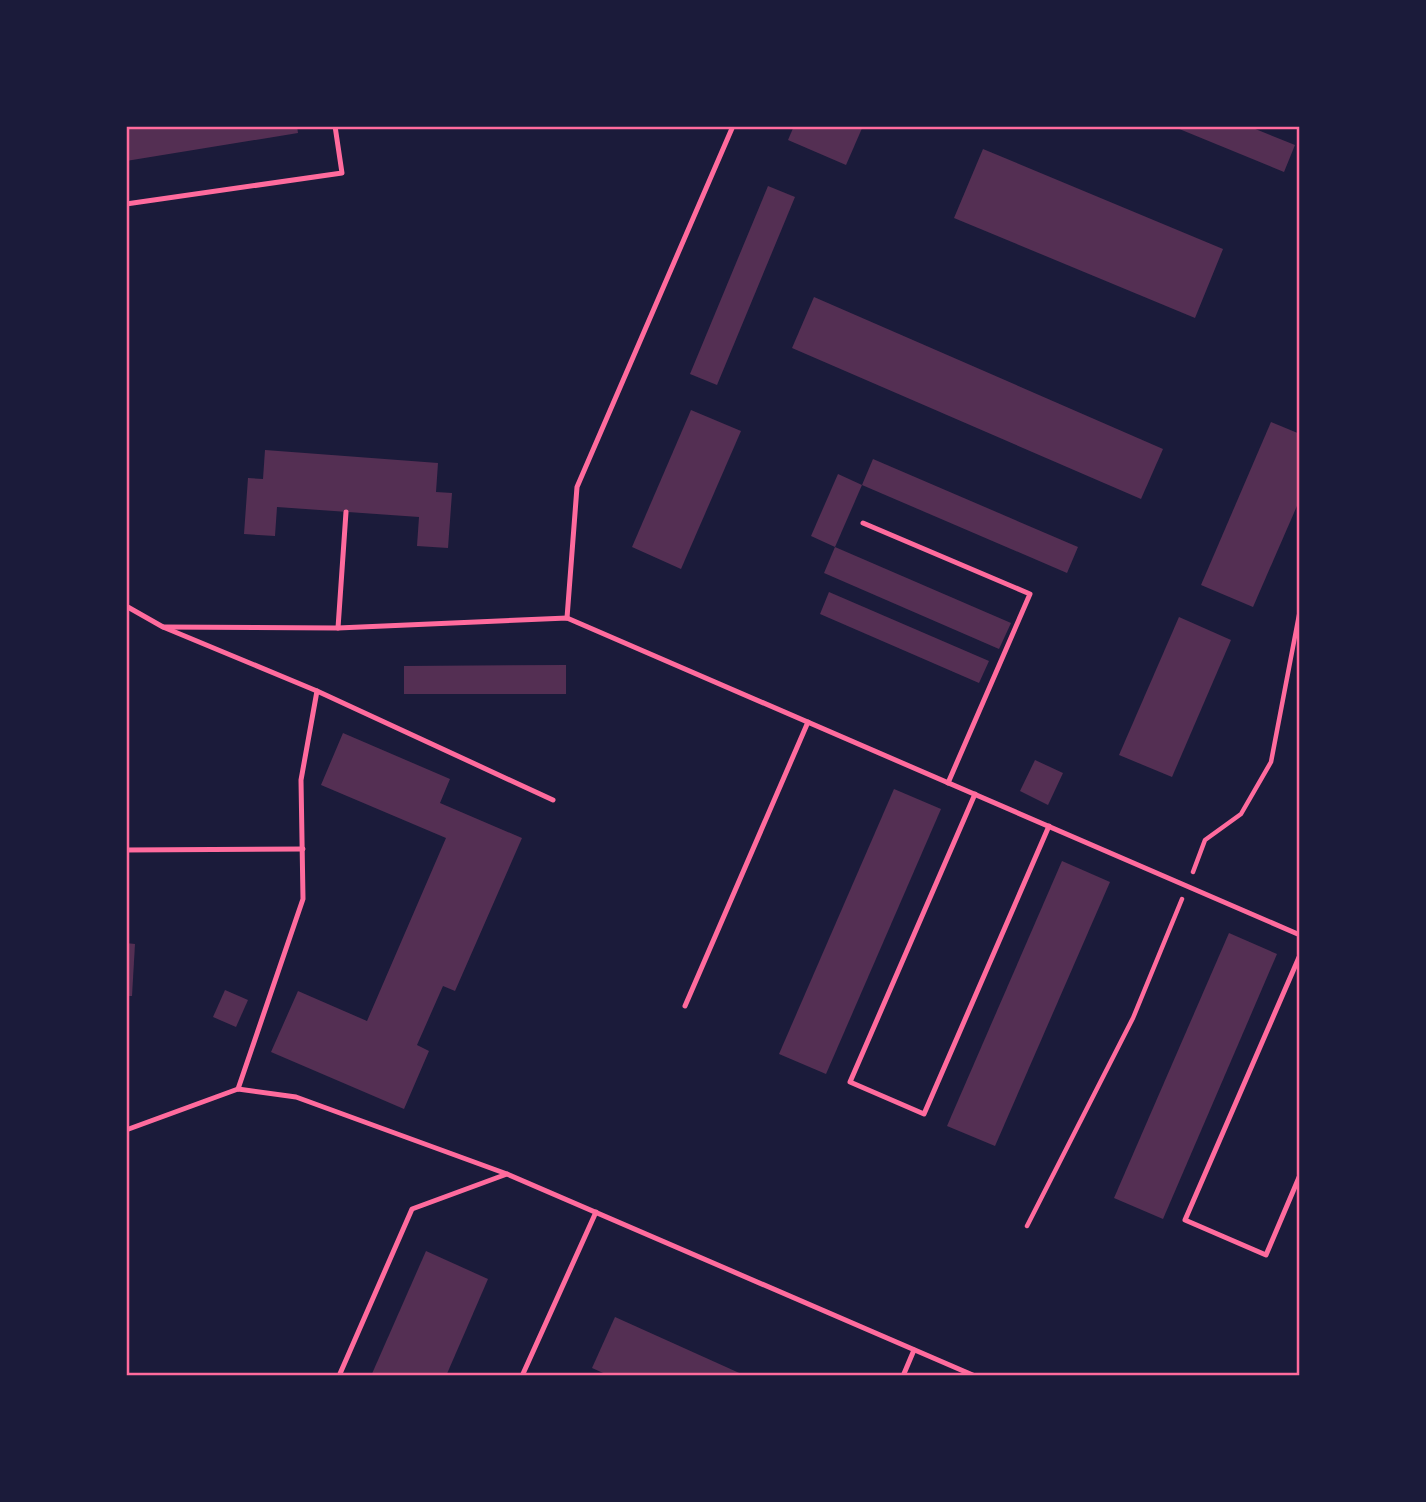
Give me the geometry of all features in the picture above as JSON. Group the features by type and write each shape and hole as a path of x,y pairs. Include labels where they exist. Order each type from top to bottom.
{"lane":[{"path":"126,204 342,173 335,126"},
{"path":"567,618 577,487 733,126"},
{"path":"338,628 346,512"},
{"path":"863,523 1030,594 948,783"},
{"path":"126,606 163,627 317,691 553,800"},
{"path":"163,627 338,628 567,618 1300,935"},
{"path":"238,1089 303,899 301,780 317,691"},
{"path":"685,1006 808,722"},
{"path":"975,794 850,1082 875,1093 924,1114 1049,826"},
{"path":"126,850 303,849"},
{"path":"1300,955 1185,1220 1266,1255 1300,1175"},
{"path":"126,1130 238,1089 296,1097 507,1174 975,1376"},
{"path":"339,1376 412,1209 507,1174"},
{"path":"522,1376 596,1212"},
{"path":"903,1376 914,1350"}],"path":[{"path":"1027,1226 1133,1018 1205,840 1241,814 1271,762 1300,610"}],"building":[{"path":"126,126 297,126 298,133 126,161"},
{"path":"794,126 863,126 846,165 788,140"},
{"path":"1172,126 1248,126 1295,145 1284,172"},
{"path":"983,149 1223,249 1195,318 954,218"},
{"path":"768,186 795,197 717,385 690,374"},
{"path":"814,297 1163,449 1141,499 792,348"},
{"path":"691,410 741,431 681,569 632,547"},
{"path":"1271,422 1300,434 1300,499 1253,607 1201,585"},
{"path":"265,450 438,463 436,492 452,493 448,548 417,546 419,517 277,507 275,536 244,534 248,478 263,479"},
{"path":"873,459 1078,547 1067,573 862,485"},
{"path":"838,474 862,485 835,547 811,536"},
{"path":"835,547 1011,623 999,649 824,573"},
{"path":"829,592 989,661 979,683 820,614"},
{"path":"1179,617 1231,640 1172,777 1119,755"},
{"path":"566,665 566,694 404,694 404,666"},
{"path":"343,733 450,779 440,803 522,838 455,991 443,986 417,1045 429,1051 404,1109 271,1052 298,991 367,1021 446,838 321,785"},
{"path":"1035,760 1063,773 1048,805 1020,791"},
{"path":"894,789 941,809 826,1074 779,1054"},
{"path":"1062,861 1110,882 995,1146 947,1126"},
{"path":"1229,933 1277,954 1163,1219 1114,1198"},
{"path":"126,943 135,944 132,996 126,996"},
{"path":"225,990 248,1000 236,1027 213,1017"},
{"path":"426,1251 488,1279 446,1376 371,1376"},
{"path":"615,1317 746,1376 610,1376 592,1368"}]}
